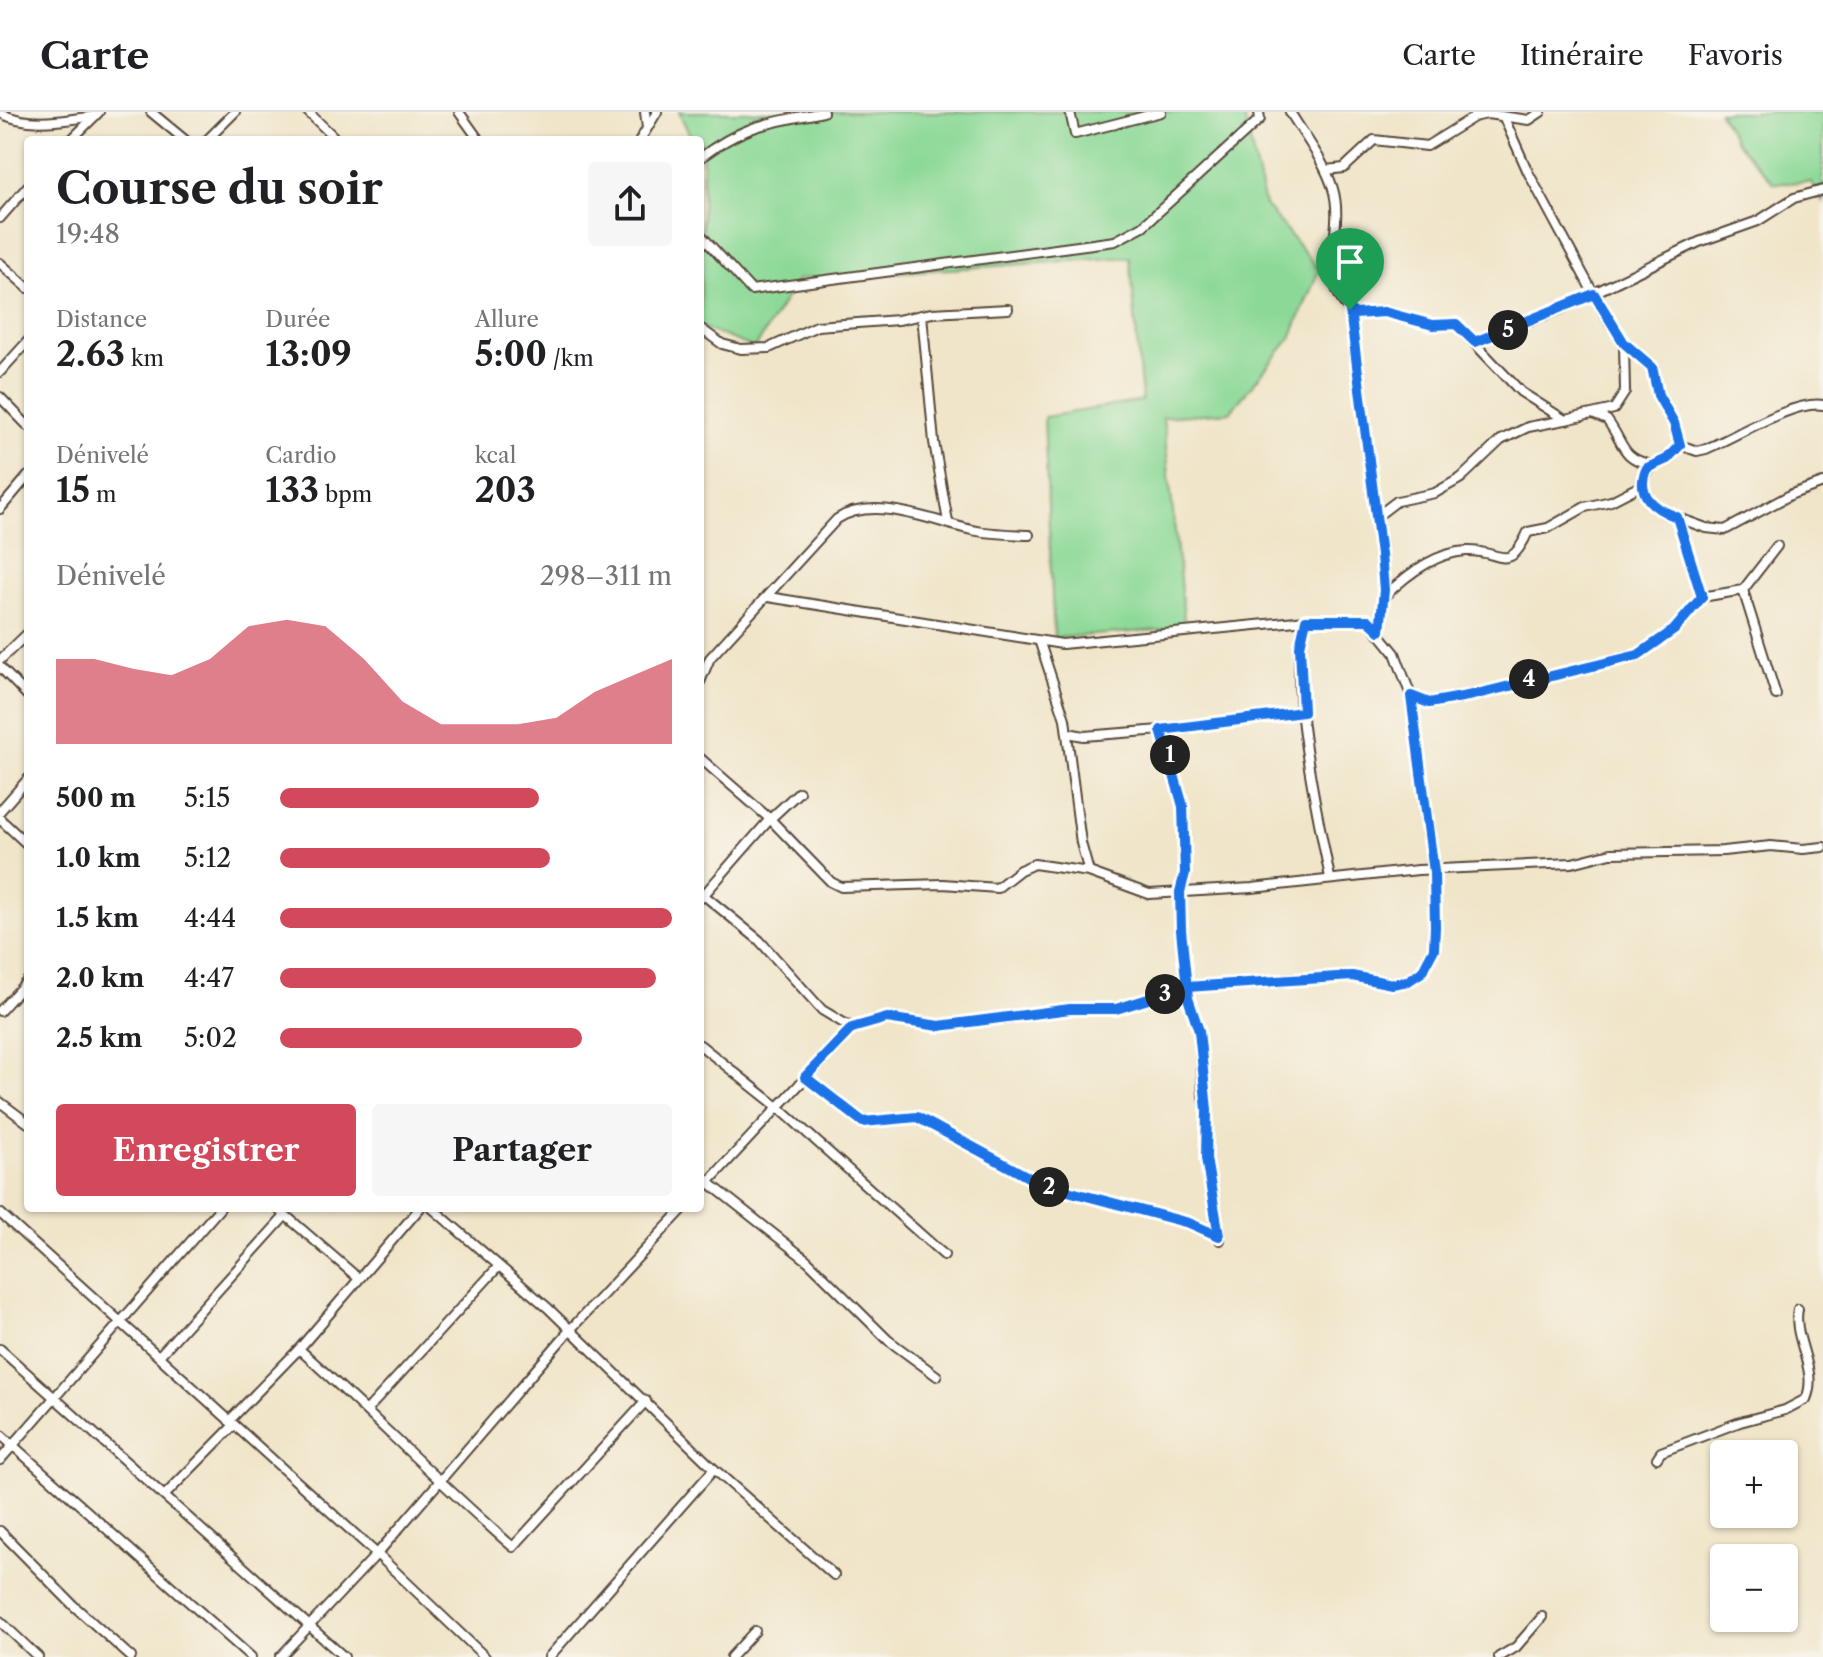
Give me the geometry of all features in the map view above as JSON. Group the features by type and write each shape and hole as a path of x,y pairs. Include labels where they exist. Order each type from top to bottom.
{"street":[{"path":"151,112 180,136"},
{"path":"211,136 235,112"},
{"path":"308,112 333,136"},
{"path":"459,112 476,136"},
{"path":"645,112 647,128"},
{"path":"642,136 657,112"},
{"path":"704,155 727,138 774,119 823,112"},
{"path":"1070,112 1075,134 1161,112"},
{"path":"704,238 751,290 1115,241 1143,226 1260,119 1259,112"},
{"path":"1290,112 1326,170 1336,203 1332,273 1345,306 1355,314 1384,312 1433,325 1456,324 1521,392 1565,420"},
{"path":"1326,170 1352,163 1374,140 1427,146 1474,117 1487,114 1529,120 1541,112"},
{"path":"0,113 12,119 50,122 97,114"},
{"path":"75,136 97,114"},
{"path":"1504,118 1528,172 1594,294 1624,343 1652,367 1658,395 1674,423 1680,445"},
{"path":"1475,342 1594,294 1699,242 1758,221 1794,198 1823,190"},
{"path":"0,218 24,191"},
{"path":"0,263 24,284"},
{"path":"704,331 722,344 741,349 769,348 817,326 1008,309"},
{"path":"1350,310 1376,517 1383,597 1380,631"},
{"path":"922,315 934,442 948,522"},
{"path":"1376,517 1397,501 1435,493 1461,478 1501,440 1528,427 1614,409 1625,392 1624,343"},
{"path":"0,372 24,345"},
{"path":"0,397 24,422"},
{"path":"1680,445 1697,451 1706,449 1778,416 1813,404 1823,405"},
{"path":"1594,415 1607,420 1625,454 1633,461 1652,465"},
{"path":"1680,445 1667,459 1647,468 1642,485 1650,502 1706,528 1725,530 1792,494 1823,483"},
{"path":"0,509 24,481"},
{"path":"1383,597 1404,577 1447,556 1467,551 1498,559 1509,558 1520,550 1528,532 1548,528 1585,507 1611,501 1642,485"},
{"path":"704,672 710,658 837,519 851,510 889,512 948,522 973,531 1029,535"},
{"path":"1677,517 1702,597"},
{"path":"1411,696 1429,703 1638,655 1674,630 1702,597 1743,590 1777,546"},
{"path":"1743,590 1776,695"},
{"path":"704,1186 852,1028 887,1018 939,1026 1070,1009 1116,1009 1187,987 1352,976 1392,984 1408,981 1422,972 1434,949 1434,872 1411,696 1395,653 1368,620 1306,620 1104,642 1040,643 768,597"},
{"path":"1306,620 1300,646 1303,712 1330,878"},
{"path":"0,660 24,637"},
{"path":"1040,643 1068,733 1081,843 1089,872"},
{"path":"0,667 24,692"},
{"path":"1068,733 1084,736 1161,730 1303,712"},
{"path":"805,1077 863,1122 917,1117 1041,1184 1189,1223 1219,1238 1206,1158 1207,1110 1199,1031 1187,987 1180,892 1185,873 1183,806 1161,730"},
{"path":"704,761 770,819 831,882 841,887 943,884 997,888 1034,864 1089,872 1118,881 1138,893 1180,892 1252,888 1418,870 1434,872 1572,863 1611,853 1723,851 1771,846 1823,847"},
{"path":"0,811 24,784"},
{"path":"704,892 799,792"},
{"path":"0,819 24,841"},
{"path":"704,897 759,940 822,1010 852,1028"},
{"path":"0,1011 24,989"},
{"path":"704,1048 778,1107 944,1255"},
{"path":"0,1102 24,1120"},
{"path":"708,1182 784,1246 808,1261 888,1340 937,1376"},
{"path":"0,1460 217,1212"},
{"path":"281,1212 357,1277"},
{"path":"164,1496 299,1349 357,1277 416,1212"},
{"path":"436,1212 548,1308 714,1469 834,1575"},
{"path":"280,1657 377,1554 569,1331 680,1212"},
{"path":"0,1213 120,1325 159,1356 377,1554 485,1657"},
{"path":"159,1356 285,1216"},
{"path":"367,1410 498,1267"},
{"path":"1657,1458 1661,1452 1740,1422 1785,1410 1806,1399 1809,1376 1796,1319 1798,1309"},
{"path":"0,1349 344,1657"},
{"path":"299,1349 367,1410 439,1483 513,1547 646,1401"},
{"path":"0,1434 251,1657"},
{"path":"549,1657 714,1469"},
{"path":"0,1531 74,1606 131,1657"},
{"path":"1499,1657 1522,1641 1542,1617"},
{"path":"0,1621 38,1657"},
{"path":"731,1657 755,1631"}],"green space":[{"path":"679,112 1243,112 1265,205 1319,270 1291,338 1230,412 1163,417 1185,628 1054,638 1044,417 1142,401 1130,257 798,279 755,348 704,329 704,136 690,136"},
{"path":"1719,112 1823,112 1823,202 1811,182 1774,183 1736,142"}],"route":[{"path":"1350,310 1355,314 1384,312 1433,325 1456,324 1475,342 1594,294 1624,343 1643,355 1652,367 1658,395 1674,423 1680,445 1667,459 1647,468 1642,485 1650,502 1662,512 1677,517 1702,597 1674,630 1638,655 1588,669 1528,679 1473,695 1429,703 1411,696 1434,872 1435,927 1434,949 1422,972 1408,981 1392,984 1352,976 1312,982 1187,987 1116,1009 1070,1009 939,1026 887,1018 852,1028 805,1077 863,1122 917,1117 1041,1184 1189,1223 1219,1236 1206,1158 1207,1110 1203,1096 1199,1031 1188,998 1187,987 1181,930 1180,892 1185,873 1181,831 1183,806 1175,785 1167,742 1161,730 1303,712 1300,646 1306,620 1368,620 1380,631 1384,590 1381,555 1350,310"}]}
